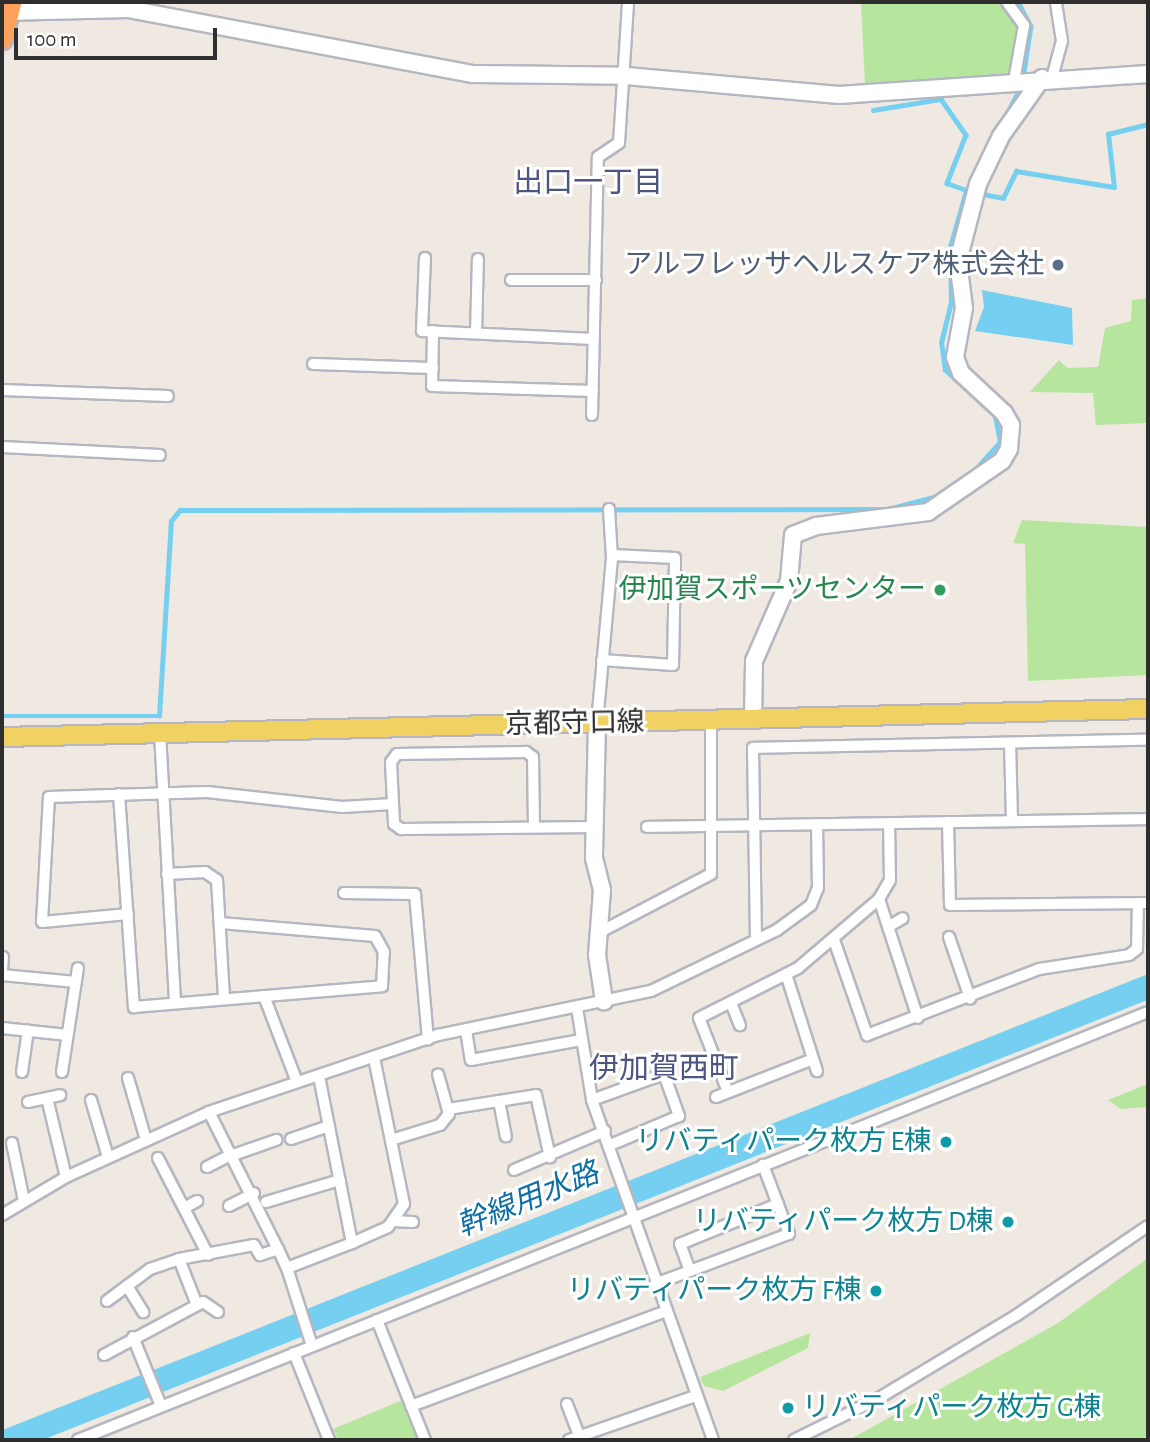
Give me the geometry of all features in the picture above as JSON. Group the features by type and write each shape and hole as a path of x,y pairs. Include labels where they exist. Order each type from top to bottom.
{"highway":[{"path":"2,39 7,9"}],"main road":[{"name":"京都守口線","path":"2,737 1148,709"}],"street":[{"path":"592,415 598,156 619,143 626,76 628,2"},
{"path":"1007,2 1024,25 1030,80"},
{"path":"753,720 754,661 789,581 793,535 816,526 928,512 1002,461 1009,449 1011,425 961,373 955,357 964,308 958,261 978,184 1030,80 1062,41 1056,2"},
{"path":"7,9 128,9 473,74 626,76 884,96 1030,80 1148,74"},
{"path":"425,258 422,331 594,339"},
{"path":"476,333 478,258"},
{"path":"511,280 596,280"},
{"path":"433,331 432,386 593,391"},
{"path":"313,364 433,368"},
{"path":"2,390 168,396"},
{"path":"2,447 160,455"},
{"path":"604,1001 595,827 597,723 612,555 610,509"},
{"path":"602,660 673,665 675,558 612,555"},
{"path":"600,932 711,874 711,721"},
{"path":"160,733 174,1003"},
{"path":"756,940 753,748 1148,740"},
{"path":"1010,743 1012,821"},
{"path":"534,827 533,757 526,752 397,754 391,762 394,824 401,829 595,827"},
{"path":"128,914 42,922 49,797 163,793 247,794 342,807 393,804"},
{"path":"120,794 134,1007 382,986 384,952 375,936 221,923"},
{"path":"647,827 1148,819"},
{"path":"834,940 867,1035 918,1018 1039,969 1129,955 1137,949 1143,903 950,905 948,822"},
{"path":"728,1092 699,1018 786,974 834,940 879,899 890,880 889,823"},
{"path":"2,1215 66,1177 209,1112 428,1039 651,992 756,940 811,905 818,888 817,824"},
{"path":"167,874 205,872 218,880 224,999"},
{"path":"345,893 415,894 428,1039"},
{"path":"879,899 918,1018"},
{"path":"888,928 903,918"},
{"path":"949,937 970,998"},
{"path":"943,961 956,956"},
{"path":"2,970 3,957"},
{"path":"62,1072 78,968"},
{"path":"786,974 817,1071"},
{"path":"2,975 76,982"},
{"path":"264,996 297,1083"},
{"path":"731,1003 740,1025"},
{"path":"577,1008 592,1100 635,1216 664,1312 713,1440"},
{"path":"78,1440 1148,1012"},
{"path":"2,1028 68,1035"},
{"path":"22,1072 28,1030"},
{"path":"466,1030 471,1060 582,1040"},
{"path":"287,1268 352,1243 393,1221 404,1204 374,1058"},
{"path":"716,1097 813,1059"},
{"path":"391,1140 440,1125 448,1109 438,1074"},
{"path":"592,1100 664,1074 680,1116 610,1145"},
{"path":"318,1076 352,1243"},
{"path":"128,1079 146,1140"},
{"path":"28,1102 60,1095"},
{"path":"448,1109 536,1095 550,1157"},
{"path":"47,1098 66,1177"},
{"path":"91,1100 108,1157"},
{"path":"499,1101 506,1136"},
{"path":"209,1112 254,1193 287,1268 298,1313 312,1346"},
{"path":"291,1139 329,1126"},
{"path":"514,1170 550,1157 605,1131"},
{"path":"208,1167 233,1154 276,1140"},
{"path":"12,1143 24,1201"},
{"path":"158,1158 208,1255"},
{"path":"655,1284 789,1234 763,1165"},
{"path":"266,1202 340,1180"},
{"path":"229,1206 254,1193"},
{"path":"184,1208 197,1200"},
{"path":"690,1271 680,1244 778,1204"},
{"path":"393,1221 413,1222"},
{"path":"794,1440 1005,1322 1148,1226"},
{"path":"107,1301 127,1286 179,1259 254,1245 260,1255 278,1249"},
{"path":"179,1259 197,1305"},
{"path":"127,1286 143,1312"},
{"path":"104,1355 133,1337 197,1305 218,1312"},
{"path":"411,1406 664,1312"},
{"path":"377,1320 425,1440"},
{"path":"133,1337 161,1406"},
{"path":"294,1353 329,1440"},
{"path":"567,1404 574,1438 695,1396"}],"green space":[{"path":"861,2 998,2 1017,21 1010,69 1005,76 865,85"},
{"path":"1148,298 1148,423 1096,425 1093,393 1030,392 1059,360 1067,368 1098,367 1105,328 1131,321 1132,300"},
{"path":"1022,520 1148,527 1148,675 1028,681 1025,544 1013,543"},
{"path":"1148,1084 1148,1107 1121,1109 1108,1100"},
{"path":"1148,1258 1148,1440 849,1440 1058,1323"},
{"path":"810,1333 808,1348 723,1391 704,1386 700,1377"},
{"path":"405,1399 422,1440 338,1440 333,1429"}],"water":[{"path":"982,290 1072,308 1073,345 975,331 984,307"}],"waterway":[{"path":"1018,2 1031,26 1023,79"},
{"path":"2,716 159,716 171,521 180,510 888,509 934,497 971,474 1000,442 995,416 945,370 941,343 951,302 950,247 966,191 1020,88"},
{"path":"873,110 941,99 966,135 947,183 966,190"},
{"path":"978,193 1003,198 1016,171 1114,187 1108,134 1148,124"},
{"name":"幹線用水路","path":"10,1440 1148,987"}],"place":[{"name":"アルフレッサヘルスケア株式会社","path":"1058,265"},
{"name":"伊加賀スポーツセンター","path":"940,590"},
{"name":"リバティパーク枚方 E棟","path":"946,1142"},
{"name":"リバティパーク枚方 D棟","path":"1008,1222"},
{"name":"リバティパーク枚方 F棟","path":"876,1291"},
{"name":"リバティパーク枚方 G棟","path":"788,1408"}],"district":[{"name":"出口一丁目","path":"588,183"},
{"name":"伊加賀西町","path":"664,1069"}]}
